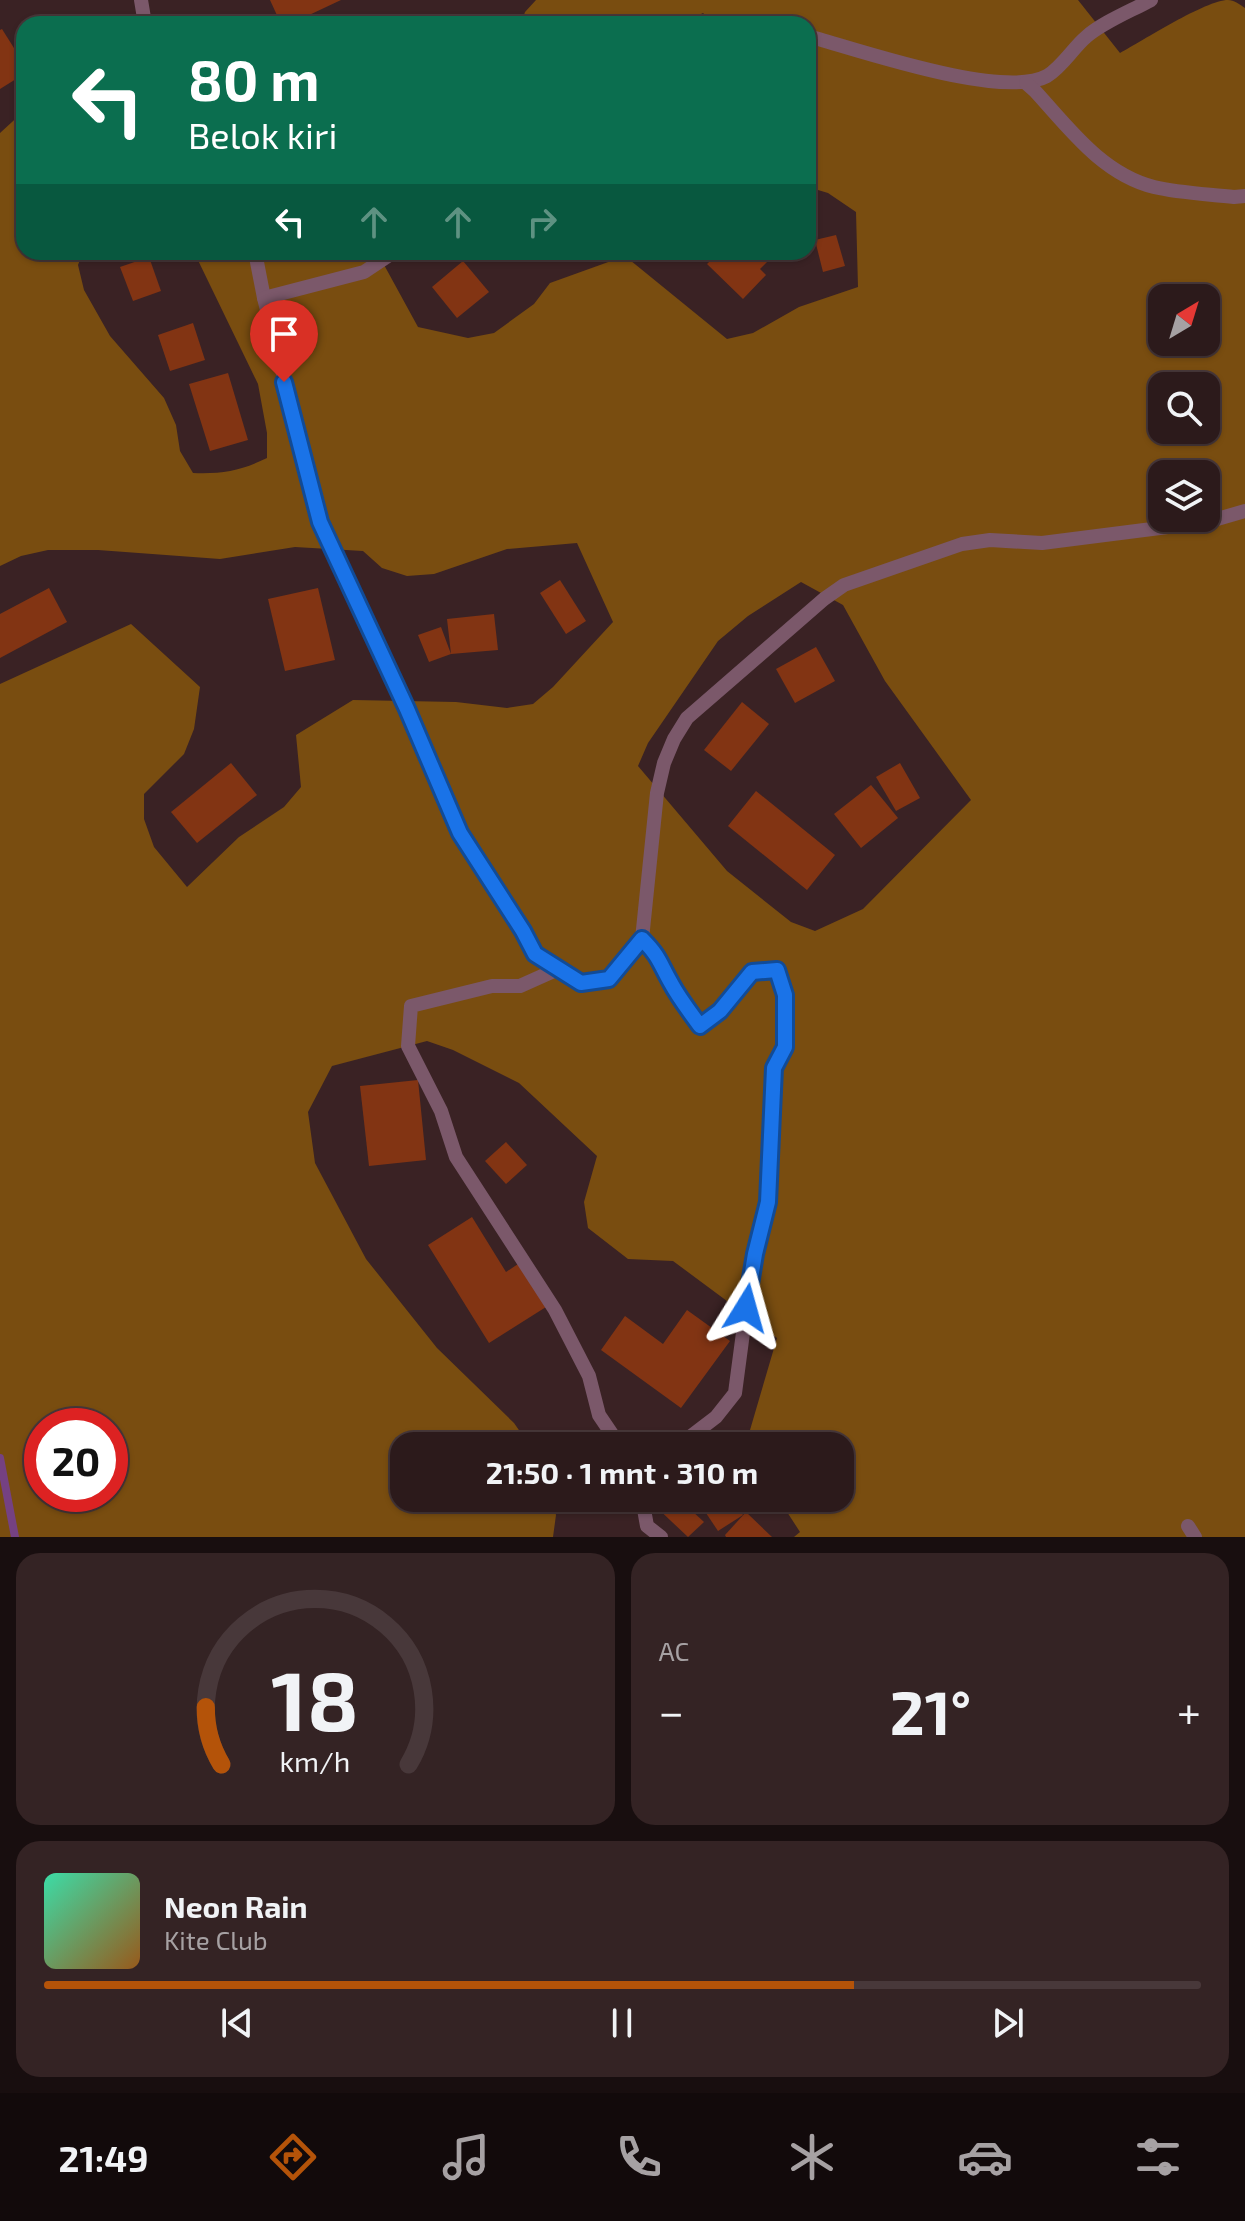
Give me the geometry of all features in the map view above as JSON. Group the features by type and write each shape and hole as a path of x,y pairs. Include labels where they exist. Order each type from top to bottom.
{"lane":[{"path":"816,38 951,76 999,83 1026,83 1049,75 1088,35 1151,0"},
{"path":"1026,83 1089,151 1131,180 1155,187 1245,196"},
{"path":"257,260 320,522 407,709 460,833 535,954 581,983 609,979 642,939 657,793 664,763 687,718 824,599 844,585 962,544 990,540 1042,543 1207,522 1245,511"},
{"path":"264,298 364,272 382,260"},
{"path":"642,939 658,955 681,1001 700,1026 720,1011 752,972 777,970 785,995 785,1047 774,1068 768,1202 750,1280 735,1393 716,1417 696,1432"},
{"path":"558,969 520,986 492,986 411,1006 408,1046 441,1111 456,1157 555,1310 589,1376 599,1415 611,1432"},
{"path":"643,1512 644,1532 661,1537"}],"shaded area":[{"path":"536,0 1078,0 1120,53 1218,2 1230,0 1245,8 1245,1537 794,1537 800,1532 787,1512 854,1512 854,1432 750,1432 777,1338 673,1261 628,1259 588,1228 584,1202 597,1156 519,1083 453,1050 427,1041 332,1066 308,1112 315,1163 366,1259 437,1348 520,1432 390,1432 390,1512 555,1512 553,1537 0,1537 0,684 131,624 200,687 194,729 184,754 144,794 144,819 154,847 187,887 239,837 284,807 301,787 296,735 353,700 456,702 507,708 533,704 553,687 613,622 577,543 507,549 434,574 407,576 382,568 363,551 295,547 220,559 98,550 48,550 21,556 0,566 0,133 16,118 16,260 80,260 78,265 84,290 110,336 164,398 176,425 180,451 193,473 231,471 267,458 267,433 258,384 198,260 381,260 418,327 468,338 494,333 534,304 550,283 614,260 630,260 727,339 753,333 799,307 858,287 856,212 828,193 816,189 816,16 706,16 703,13 697,16 524,16","holes":["801,582 843,605 885,681 971,800 863,909 815,931 791,922 727,871 638,766 648,743 718,641 748,616"]}],"building":[{"path":"270,0 341,0 307,16 277,16"},
{"path":"0,30 16,51 16,79 0,89"},
{"path":"836,235 845,266 823,272 816,240"},
{"path":"150,260 161,291 133,301 120,267"},
{"path":"711,260 769,260 760,269 766,275 743,299 707,264"},
{"path":"463,261 489,292 457,318 432,287"},
{"path":"193,323 205,360 170,371 158,335"},
{"path":"228,373 248,440 210,451 189,384"},
{"path":"560,580 586,621 566,634 540,593"},
{"path":"49,588 67,622 0,658 0,614"},
{"path":"318,588 335,660 285,671 268,599"},
{"path":"494,614 498,650 451,654 447,619"},
{"path":"441,627 451,654 429,662 418,635"},
{"path":"816,647 835,681 795,703 776,669"},
{"path":"742,702 769,724 731,771 704,750"},
{"path":"231,763 257,795 197,843 171,812"},
{"path":"900,763 920,798 896,811 876,777"},
{"path":"871,785 898,818 861,848 834,814"},
{"path":"756,791 835,855 807,890 728,826"},
{"path":"418,1080 426,1160 369,1166 360,1086"},
{"path":"506,1142 527,1165 506,1184 485,1161"},
{"path":"472,1217 506,1272 518,1264 546,1307 489,1343 428,1245"},
{"path":"687,1310 730,1341 681,1408 601,1350 625,1316 663,1344"},
{"path":"661,1512 693,1512 704,1522 688,1537"},
{"path":"705,1512 741,1512 743,1515 718,1531"},
{"path":"746,1512 772,1537 726,1537"}],"waterway":[{"path":"0,1458 15,1537"}],"route":[{"path":"284,382 320,522 407,709 460,833 535,954 581,983 609,979 642,939 658,955 681,1001 700,1026 720,1011 752,972 777,970 785,995 785,1047 774,1068 768,1202 746,1308"}]}
